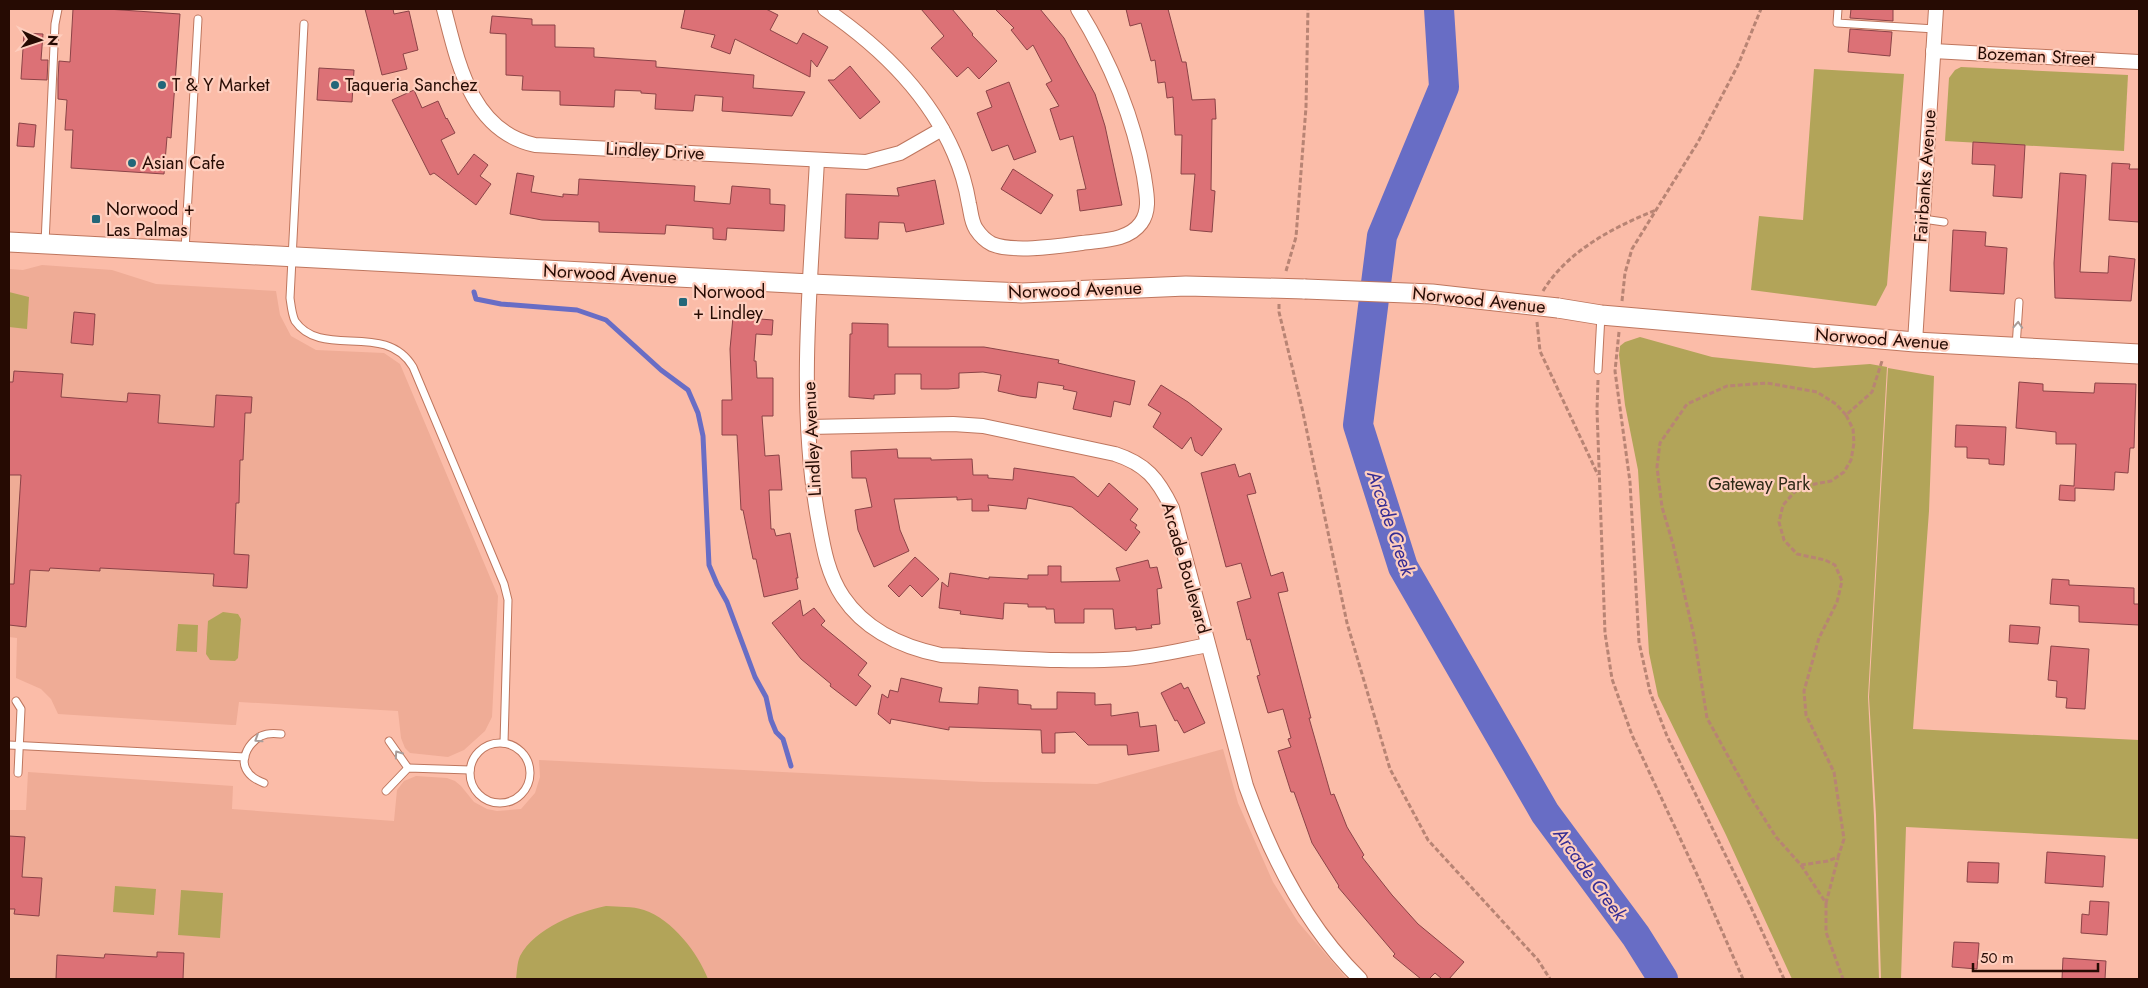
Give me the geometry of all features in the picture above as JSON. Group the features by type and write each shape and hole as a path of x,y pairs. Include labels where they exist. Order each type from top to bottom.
{"main road":[{"name":"Norwood Avenue","path":"9,242 811,284 1022,293 1186,286 1281,287 1432,294 1620,316 1914,342 2139,354"}],"street":[{"name":"Lindley Drive","path":"444,9 460,69 484,115 492,124 512,138 535,145 866,162 889,158 942,128"},
{"path":"825,9 886,59 912,86 942,128 963,178 975,228 982,237 992,244 1007,247 1046,248 1117,238 1137,229 1147,210 1148,199 1140,154 1128,110 1098,41 1078,9"},
{"name":"Fairbanks Avenue","path":"1914,342 1936,9"},
{"name":"Bozeman Street","path":"1933,51 2139,62"},
{"name":"Lindley Avenue","path":"817,160 808,365 811,480 824,555 843,597 858,615 876,630 896,642 918,650 941,655 1095,660 1154,656 1208,645"},
{"name":"Arcade Boulevard","path":"809,428 953,424 983,426 1115,454 1137,463 1156,479 1172,508 1246,786 1257,818 1294,894 1322,936 1360,979"}],"lane":[{"path":"45,244 55,24 58,9"},
{"path":"1838,9 1837,23 1934,29"},
{"path":"185,251 198,18"},
{"path":"304,24 290,298 294,320 308,334 325,338 375,342 388,345 406,356 413,367 504,584 508,600 504,743"},
{"path":"1923,219 1944,222"},
{"path":"2016,348 2019,302"},
{"path":"1598,370 1601,314"},
{"path":"16,701 21,709 18,773"},
{"path":"264,784 252,777 245,768 245,757 249,746 261,736 270,733 281,734"},
{"path":"389,741 408,768"},
{"path":"504,743 521,751 529,765 529,780 524,790 517,797 502,802 487,800 479,794 473,785 470,770 476,756 483,748 492,744 504,743"},
{"path":"9,745 245,757"},
{"path":"386,791 408,768 470,770"}],"path":[{"path":"1308,9 1306,107 1296,237 1281,287 1279,312 1302,408 1347,623 1390,769 1428,840 1538,960 1550,979"},
{"path":"1762,9 1738,65 1698,142 1632,250 1625,273 1615,371 1631,491 1639,642 1650,692 1667,736 1749,902 1784,979"},
{"path":"1613,334 1620,316"},
{"path":"1846,415 1872,392 1882,362"},
{"path":"1598,370 1597,410 1605,633 1612,679 1632,735 1743,979"},
{"path":"1826,904 1801,865 1776,837 1750,796 1706,718 1694,636 1673,544 1662,507 1658,467 1660,443 1687,404 1727,386 1767,383 1817,392 1836,404 1846,415 1853,430 1854,443 1851,460 1844,472 1831,481 1799,487 1783,505 1779,522 1784,540 1797,554 1825,560 1835,565 1842,581 1837,602 1819,638 1804,691 1806,715 1834,772 1844,840 1826,904 1826,932 1843,979"},
{"path":"1801,865 1838,858"}],"shaded area":[{"path":"42,265 112,270 156,284 276,291 280,315 291,336 316,350 384,353 400,364 498,596 492,717 485,731 464,750 448,757 410,753 405,748 401,738 398,711 239,702 236,725 58,714 51,699 41,689 16,678 17,638 9,637 9,269 23,270"},
{"path":"1223,749 1238,803 1273,882 1298,922 1347,979 9,979 9,810 26,810 28,772 233,786 232,809 394,821 397,790 404,781 416,776 447,778 455,781 474,802 487,809 497,811 521,809 535,793 540,777 539,760 984,782 1097,784"}],"green space":[{"path":"1961,67 2128,75 2124,151 1945,141 1949,78 1955,70"},
{"path":"1814,69 1904,74 1887,285 1876,306 1751,290 1759,216 1803,220"},
{"path":"9,292 29,297 27,329 9,327"},
{"name":"Gateway Park","path":"1640,337 1712,357 1814,368 1870,364 1887,367 1868,697 1879,979 1792,979 1726,835 1658,696 1649,653 1638,470 1625,405 1619,355 1620,346 1625,342"},
{"path":"1888,368 1934,376 1929,511 1913,729 2139,740 2139,839 1906,827 1901,979 1881,979 1876,815 1869,697"},
{"path":"223,612 238,614 241,619 238,658 235,661 210,660 206,654 208,621"},
{"path":"178,624 198,625 197,652 176,651"},
{"path":"115,886 156,889 154,915 113,912"},
{"path":"181,890 223,893 220,938 178,935"},
{"path":"606,906 630,907 644,910 664,921 691,948 708,979 516,979 520,956 536,937 546,929 570,917"}],"building":[{"path":"73,9 107,9 180,14 171,138 167,137 164,174 71,168 73,130 65,130 67,100 58,99 58,80 59,61 70,62"},
{"path":"365,9 393,9 394,14 409,11 418,50 403,54 407,69 382,75"},
{"path":"685,9 766,9 778,15 770,30 797,44 803,33 828,47 817,67 811,60 810,77 735,39 730,54 711,47 715,35 681,28"},
{"path":"921,9 952,9 972,35 997,61 979,79 968,67 957,77 931,48 944,36"},
{"path":"995,9 1040,9 1064,38 1095,94 1105,126 1122,205 1080,211 1077,190 1086,189 1073,136 1060,140 1050,109 1059,106 1046,84 1052,81 1033,45 1027,50 1011,30 1014,28"},
{"path":"1126,9 1168,9 1182,62 1186,62 1192,100 1215,99 1216,119 1212,119 1211,190 1215,191 1212,232 1190,230 1195,174 1181,174 1182,135 1175,135 1173,97 1167,98 1165,82 1158,83 1155,60 1151,61 1141,23 1130,26"},
{"path":"1851,9 1893,9 1893,21 1850,18"},
{"path":"492,16 532,19 532,25 555,25 555,47 594,48 594,57 656,61 656,67 754,75 753,88 805,92 792,116 722,111 723,97 695,95 693,111 655,109 656,94 641,93 641,91 615,90 614,107 560,105 560,91 522,90 523,76 506,75 506,34 490,33"},
{"path":"1850,29 1892,32 1890,56 1848,52"},
{"path":"24,33 43,34 41,60 48,60 47,80 21,79"},
{"path":"850,66 880,102 860,119 828,80 834,80"},
{"name":"Taqueria Sanchez","path":"319,68 354,70 352,102 317,100"},
{"path":"1009,82 1036,152 1014,160 1008,145 992,151 977,113 992,107 986,91"},
{"path":"414,90 422,108 438,101 455,133 441,140 458,175 474,154 488,165 480,176 491,184 476,205 434,173 430,175 392,100"},
{"path":"19,123 36,125 34,147 17,146"},
{"path":"1973,142 2025,145 2022,198 1993,196 1995,165 1972,164"},
{"path":"2112,163 2130,164 2129,169 2139,169 2139,222 2109,220"},
{"path":"1013,169 1053,195 1041,214 1001,189"},
{"path":"517,173 534,176 531,192 563,197 563,194 578,195 579,179 695,186 694,201 730,204 732,186 770,189 770,204 785,205 784,231 727,228 726,240 713,239 713,228 666,225 665,234 599,232 599,222 542,220 510,214"},
{"path":"2060,173 2086,175 2080,272 2108,273 2109,256 2135,259 2131,301 2055,298 2054,263"},
{"path":"935,180 944,224 906,232 904,223 879,222 878,239 845,238 846,194 899,196 897,188"},
{"path":"1953,230 1986,232 1985,246 2007,248 2004,294 1950,291"},
{"path":"74,312 95,314 93,345 71,343"},
{"path":"733,317 773,320 772,335 756,334 754,361 756,361 757,378 773,378 773,416 762,416 765,456 779,455 782,490 769,490 771,529 774,529 776,536 790,533 798,578 796,578 798,589 764,597 756,559 753,559 743,510 741,510 737,435 722,435 722,400 732,400 730,349"},
{"path":"852,323 888,324 888,347 984,347 1059,360 1058,363 1135,381 1130,405 1114,401 1111,417 1073,409 1077,392 1063,389 1064,386 1038,382 1036,398 1020,396 998,391 1001,375 983,372 959,373 959,388 948,389 921,389 921,374 895,374 895,394 874,395 874,399 849,397 850,334 852,334"},
{"path":"14,371 63,374 61,397 127,402 128,393 160,395 158,423 214,427 216,395 252,397 251,413 245,413 243,460 240,460 239,503 236,503 234,554 249,555 247,588 213,586 214,574 100,568 100,571 50,568 49,571 30,570 26,627 9,625 9,584 14,584 21,475 9,475 9,382 13,382"},
{"path":"2019,382 2043,384 2043,391 2094,393 2095,383 2136,384 2134,448 2130,448 2128,473 2115,472 2114,490 2075,488 2075,501 2059,500 2060,485 2074,486 2076,444 2056,444 2056,432 2016,428"},
{"path":"1161,385 1188,402 1222,429 1202,456 1195,451 1191,437 1182,449 1153,427 1161,413 1148,405"},
{"path":"1956,425 2006,427 2004,465 1989,464 1989,459 1967,458 1967,447 1955,447"},
{"path":"897,449 898,458 931,458 931,460 972,459 973,475 988,475 988,478 1013,480 1014,468 1074,477 1098,497 1109,483 1138,509 1130,520 1137,525 1135,528 1140,532 1126,551 1072,507 1028,498 1026,509 988,505 989,511 972,511 972,499 957,500 957,497 894,499 900,530 909,551 874,567 858,530 855,510 872,507 866,478 852,478 851,451"},
{"path":"1235,464 1239,477 1250,473 1256,493 1247,495 1271,576 1283,572 1288,591 1278,593 1311,718 1309,718 1331,795 1334,794 1347,827 1364,855 1362,857 1392,895 1418,924 1464,962 1449,979 1442,979 1435,973 1429,979 1421,979 1393,956 1395,954 1338,887 1312,843 1294,792 1291,792 1278,751 1291,747 1288,739 1291,738 1283,709 1268,713 1257,676 1260,675 1250,639 1247,640 1237,602 1251,598 1241,563 1226,567 1201,473"},
{"path":"915,557 939,579 922,597 910,585 899,597 888,586"},
{"path":"1148,560 1150,568 1157,567 1162,588 1157,589 1160,624 1151,625 1152,628 1136,630 1136,627 1115,629 1113,609 1084,609 1084,623 1055,623 1054,609 1028,607 1028,604 1004,603 1003,619 960,614 961,611 939,608 942,582 948,587 950,573 989,579 989,577 1028,579 1028,575 1048,575 1048,566 1061,566 1061,582 1120,581 1116,568"},
{"path":"2052,579 2069,580 2069,585 2134,588 2134,604 2139,604 2139,625 2079,622 2079,606 2050,604"},
{"path":"800,600 803,616 814,608 825,621 821,625 867,663 858,675 871,686 856,706 830,686 831,684 801,659 772,623"},
{"path":"2010,625 2040,627 2038,644 2009,642"},
{"path":"2051,646 2089,649 2085,709 2066,708 2067,698 2056,697 2057,681 2048,680"},
{"path":"901,678 942,688 939,702 978,704 979,687 1018,690 1018,704 1031,705 1031,709 1057,709 1057,692 1095,693 1095,705 1111,704 1111,716 1138,712 1140,727 1156,725 1159,751 1128,755 1127,745 1088,745 1075,732 1055,733 1055,753 1042,753 1041,730 949,727 949,730 891,719 890,724 878,714 882,694 888,698 890,690 898,692"},
{"path":"1181,683 1184,689 1188,687 1205,723 1184,733 1177,720 1175,721 1161,693"},
{"path":"9,836 25,837 22,877 42,878 39,916 14,914 15,909 9,909"},
{"path":"2047,852 2105,856 2103,887 2045,883"},
{"path":"1968,862 1999,863 1998,883 1967,882"},
{"path":"2090,901 2109,902 2107,935 2081,933 2082,914 2089,915"},
{"path":"1954,942 1979,943 1977,969 1952,967"},
{"path":"157,952 184,953 183,979 56,979 57,955 104,958 105,954 157,957"},
{"path":"2063,958 2106,961 2105,979 2062,979"}],"waterway":[{"name":"Arcade Creek","path":"1439,9 1444,87 1382,236 1358,425 1403,567 1545,813 1636,936 1663,979"},
{"path":"474,292 476,299 501,304 577,310 606,320 661,370 688,390 698,413 703,436 709,565 727,602 755,677 766,697 771,720 776,732 783,739 791,766"}],"place":[{"name":"T & Y Market","path":"162,85"},
{"name":"Taqueria Sanchez","path":"335,85"},
{"name":"Asian Cafe","path":"132,163"},
{"name":"Norwood + Las Palmas","path":"96,219"},
{"name":"Norwood + Lindley","path":"683,302"}]}
